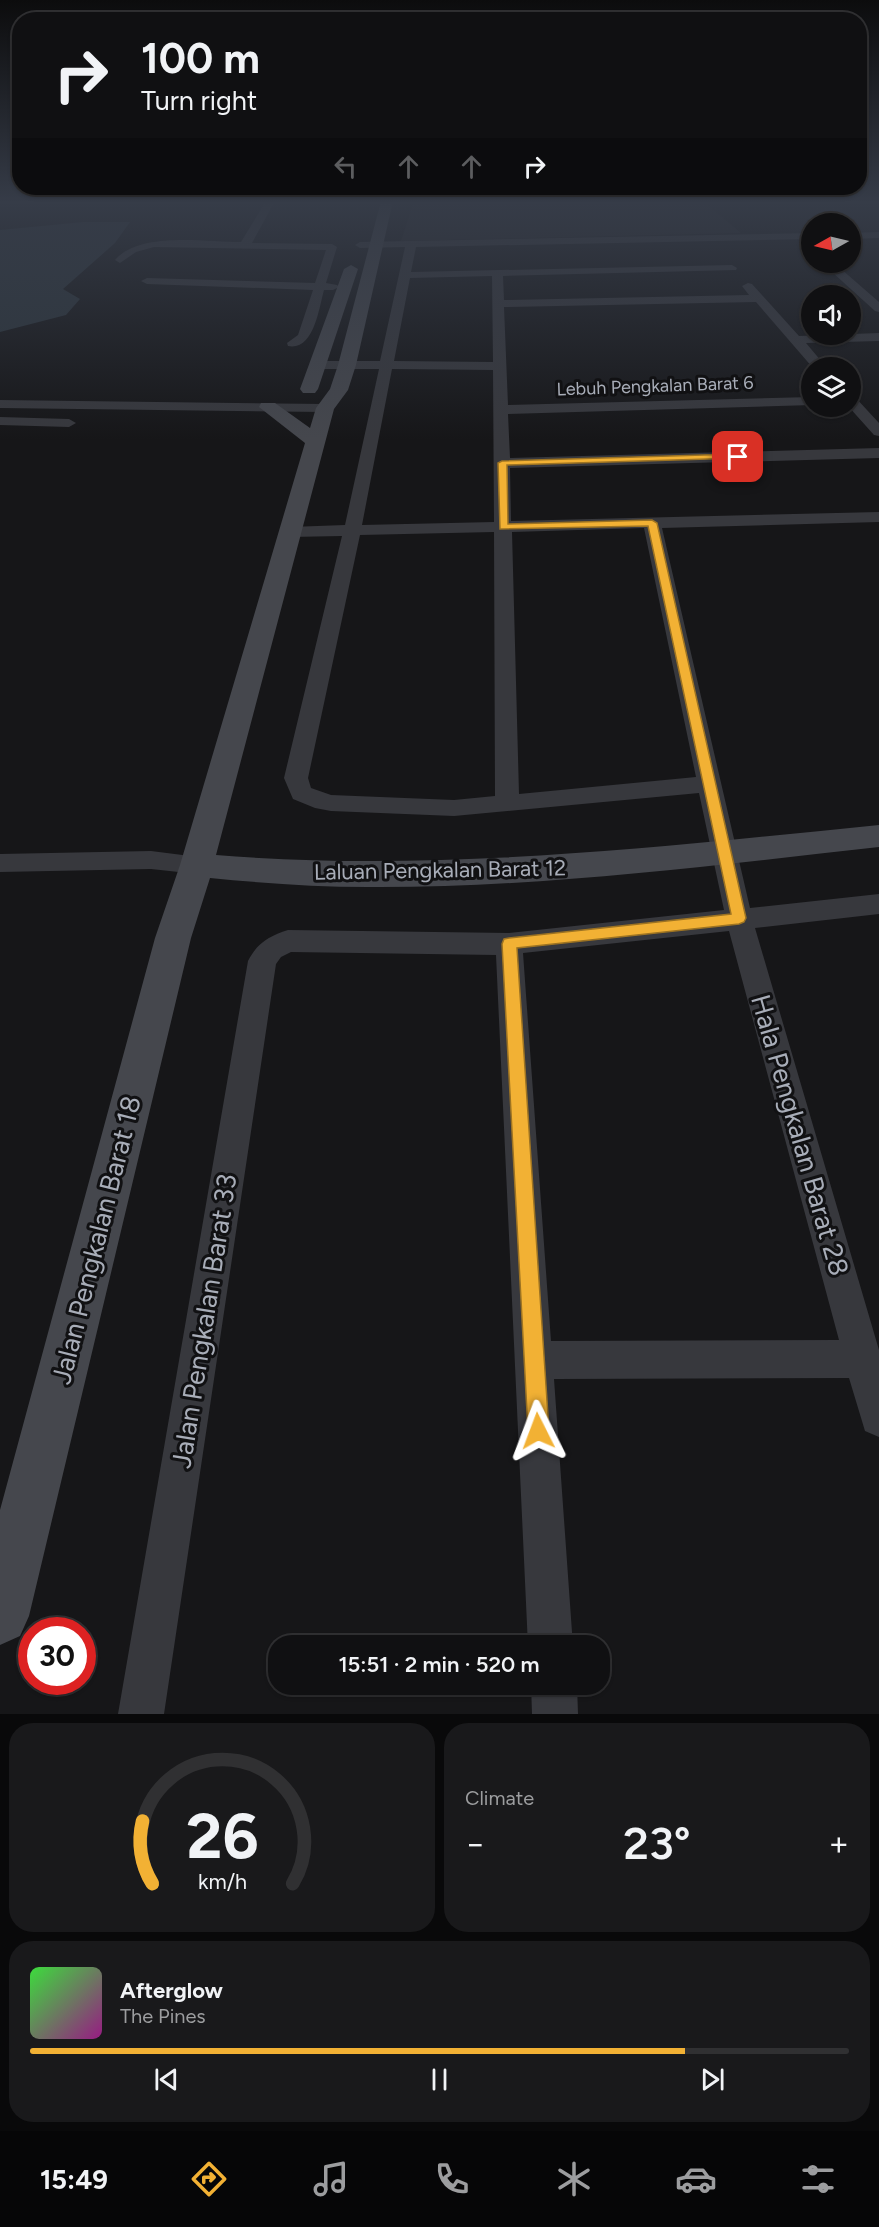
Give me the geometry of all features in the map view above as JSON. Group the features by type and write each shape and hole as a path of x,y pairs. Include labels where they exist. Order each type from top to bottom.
{"street":[{"path":"147,281 345,287 357,291 362,303"},
{"path":"293,343 304,337 322,281"},
{"path":"320,286 335,281"},
{"path":"268,407 309,388 347,281"},
{"path":"345,287 355,281"},
{"path":"325,408 339,390 368,281"},
{"path":"404,281 296,778 301,793 315,800 331,803 454,808 708,784"},
{"path":"497,281 504,527 507,804"},
{"path":"744,281 812,357"},
{"path":"848,281 879,308"},
{"path":"320,286 334,294 337,308"},
{"path":"498,304 759,298"},
{"path":"797,340 879,337"},
{"path":"318,364 499,366"},
{"path":"309,388 325,408"},
{"name":"Lebuh Pengkalan Barat 6","path":"501,410 801,401"},
{"path":"0,404 325,408"},
{"path":"268,407 316,441"},
{"name":"Jalan Pengkalan Barat 18","path":"0,1616 173,938 197,865 325,408"},
{"path":"861,412 879,432"},
{"path":"3,425 69,423"},
{"path":"502,463 879,453"},
{"path":"290,532 879,517"},
{"name":"Hala Pengkalan Barat 28","path":"652,523 739,918 879,1417"},
{"name":"Laluan Pengkalan Barat 12","path":"0,863 151,860 251,871 360,875 542,870 879,836"},
{"path":"550,1635 509,944 879,904"},
{"name":"Jalan Pengkalan Barat 33","path":"141,1714 262,961 270,949 288,941 509,944"},
{"path":"534,1360 862,1359"},
{"path":"554,1695 555,1714"}],"shaded area":[{"path":"0,281 72,281 63,289 80,299 66,315 0,332"}],"route":[{"path":"538,1431 509,944 739,918 652,523 504,527 502,463 738,457"}]}
